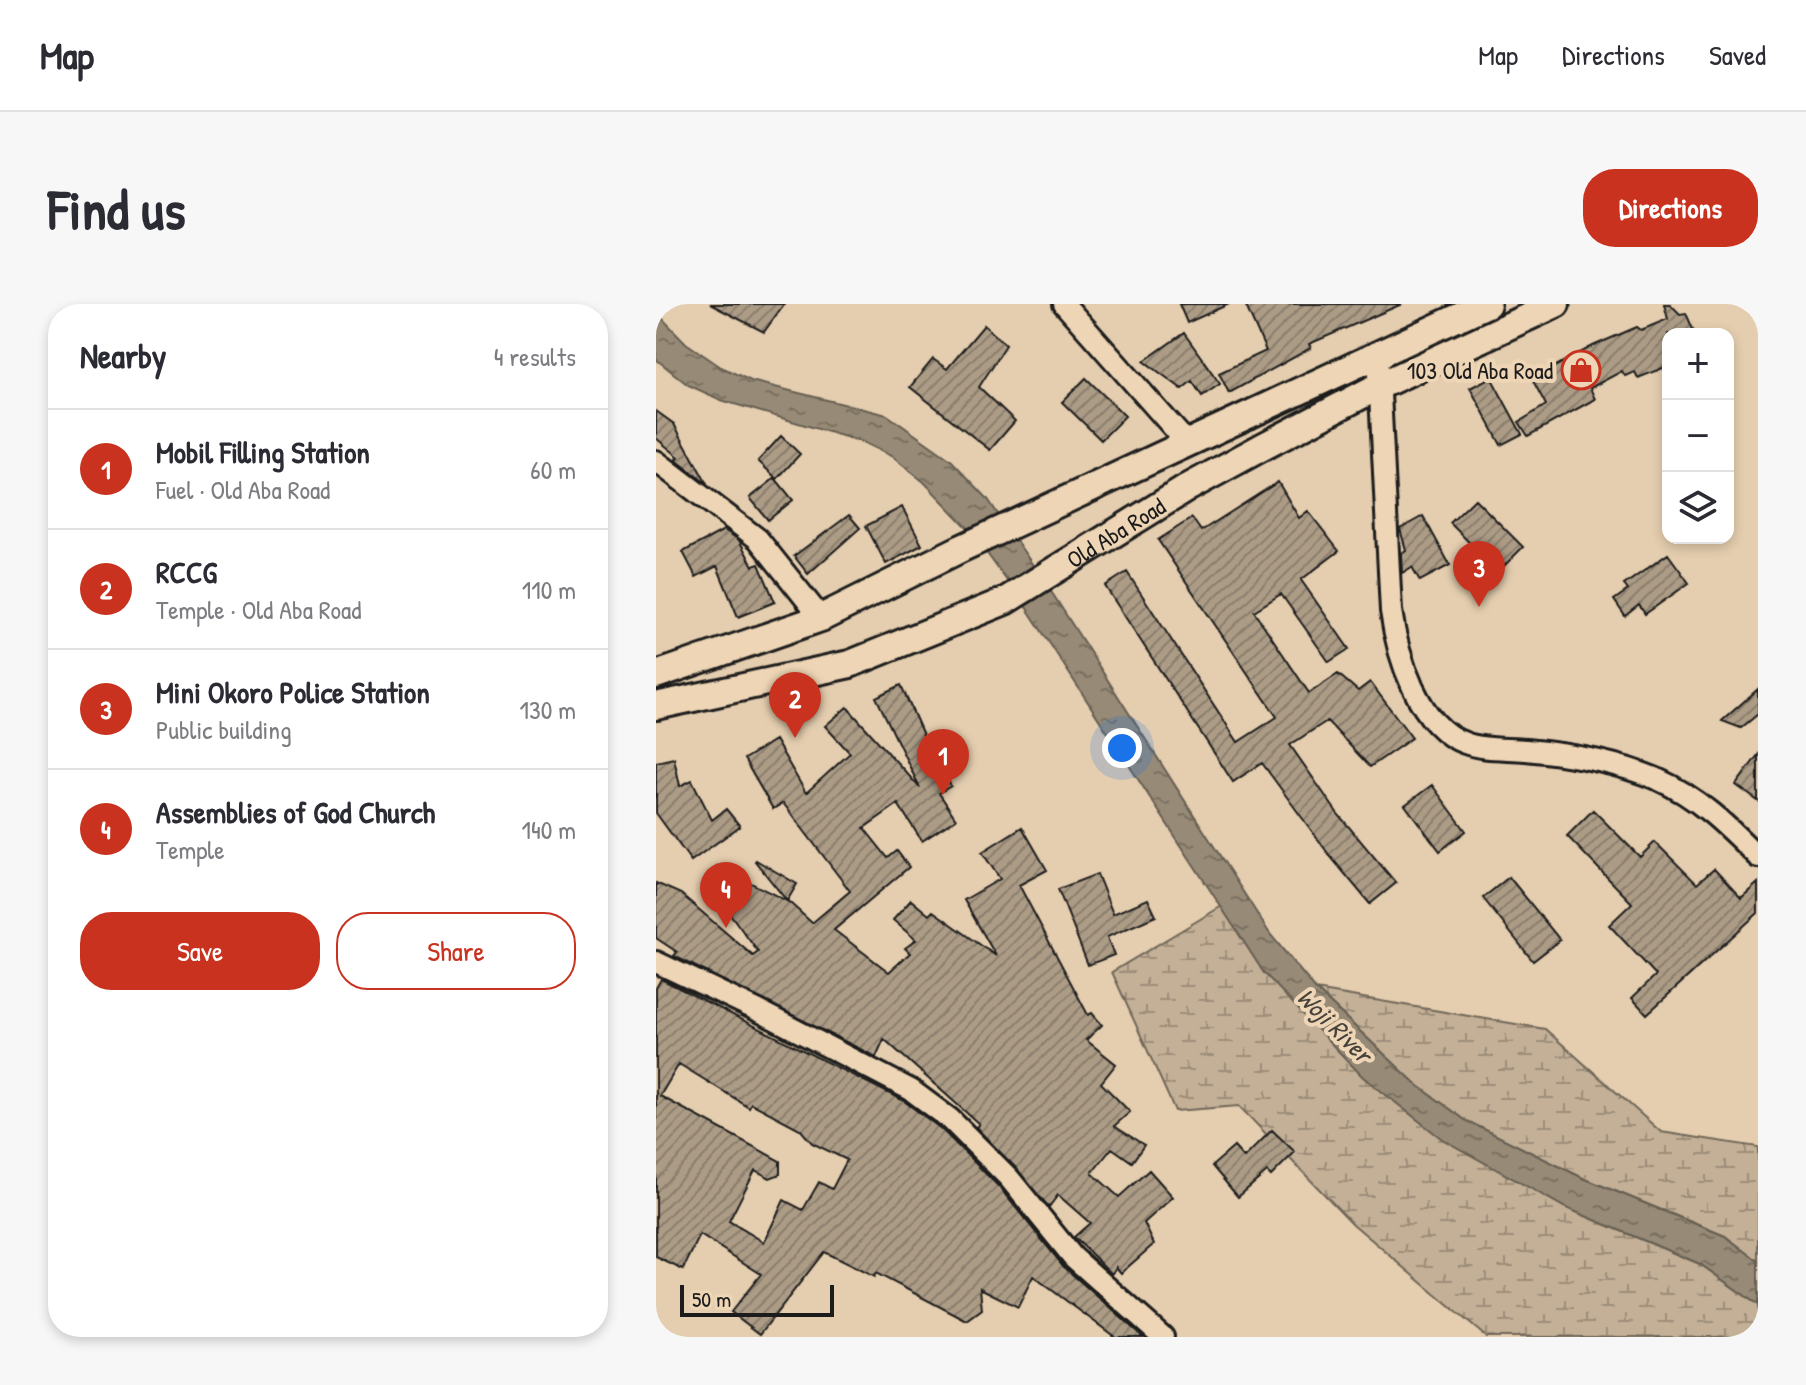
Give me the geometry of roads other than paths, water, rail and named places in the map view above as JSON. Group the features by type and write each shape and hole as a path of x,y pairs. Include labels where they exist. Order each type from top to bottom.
{"main road":[{"name":"Old Aba Road","path":"656,675 821,618 962,548 1487,304"},
{"name":"Old Aba Road","path":"656,706 850,664 1005,601 1078,559 1189,487 1381,385 1556,304"}],"street":[{"path":"1070,305 1187,443"},
{"path":"1378,354 1391,611 1397,651 1406,679 1443,729 1467,744 1556,753 1607,763 1657,779 1712,811 1758,857"},
{"path":"656,461 758,539 821,618"},
{"path":"656,962 759,1011 911,1090 950,1119 1009,1178 1073,1257 1163,1337"}],"water":[{"name":"Woji River","path":"656,312 686,343 721,367 751,381 887,415 951,460 987,498 1054,596 1270,934 1316,990 1416,1084 1465,1120 1583,1178 1725,1236 1758,1261 1758,1305 1700,1264 1564,1207 1442,1139 1363,1077 1264,973 1028,610 970,530 924,482 891,456 862,442 721,400 688,385 656,359"}],"place":[{"name":"103 Old Aba Road","path":"1581,370"},
{"name":"Mini Okoro Police Station","path":"1479,607"},
{"name":"RCCG","path":"795,738"},
{"name":"Mobil Filling Station","path":"943,795"},
{"name":"Assemblies of God Church","path":"726,928"}]}
